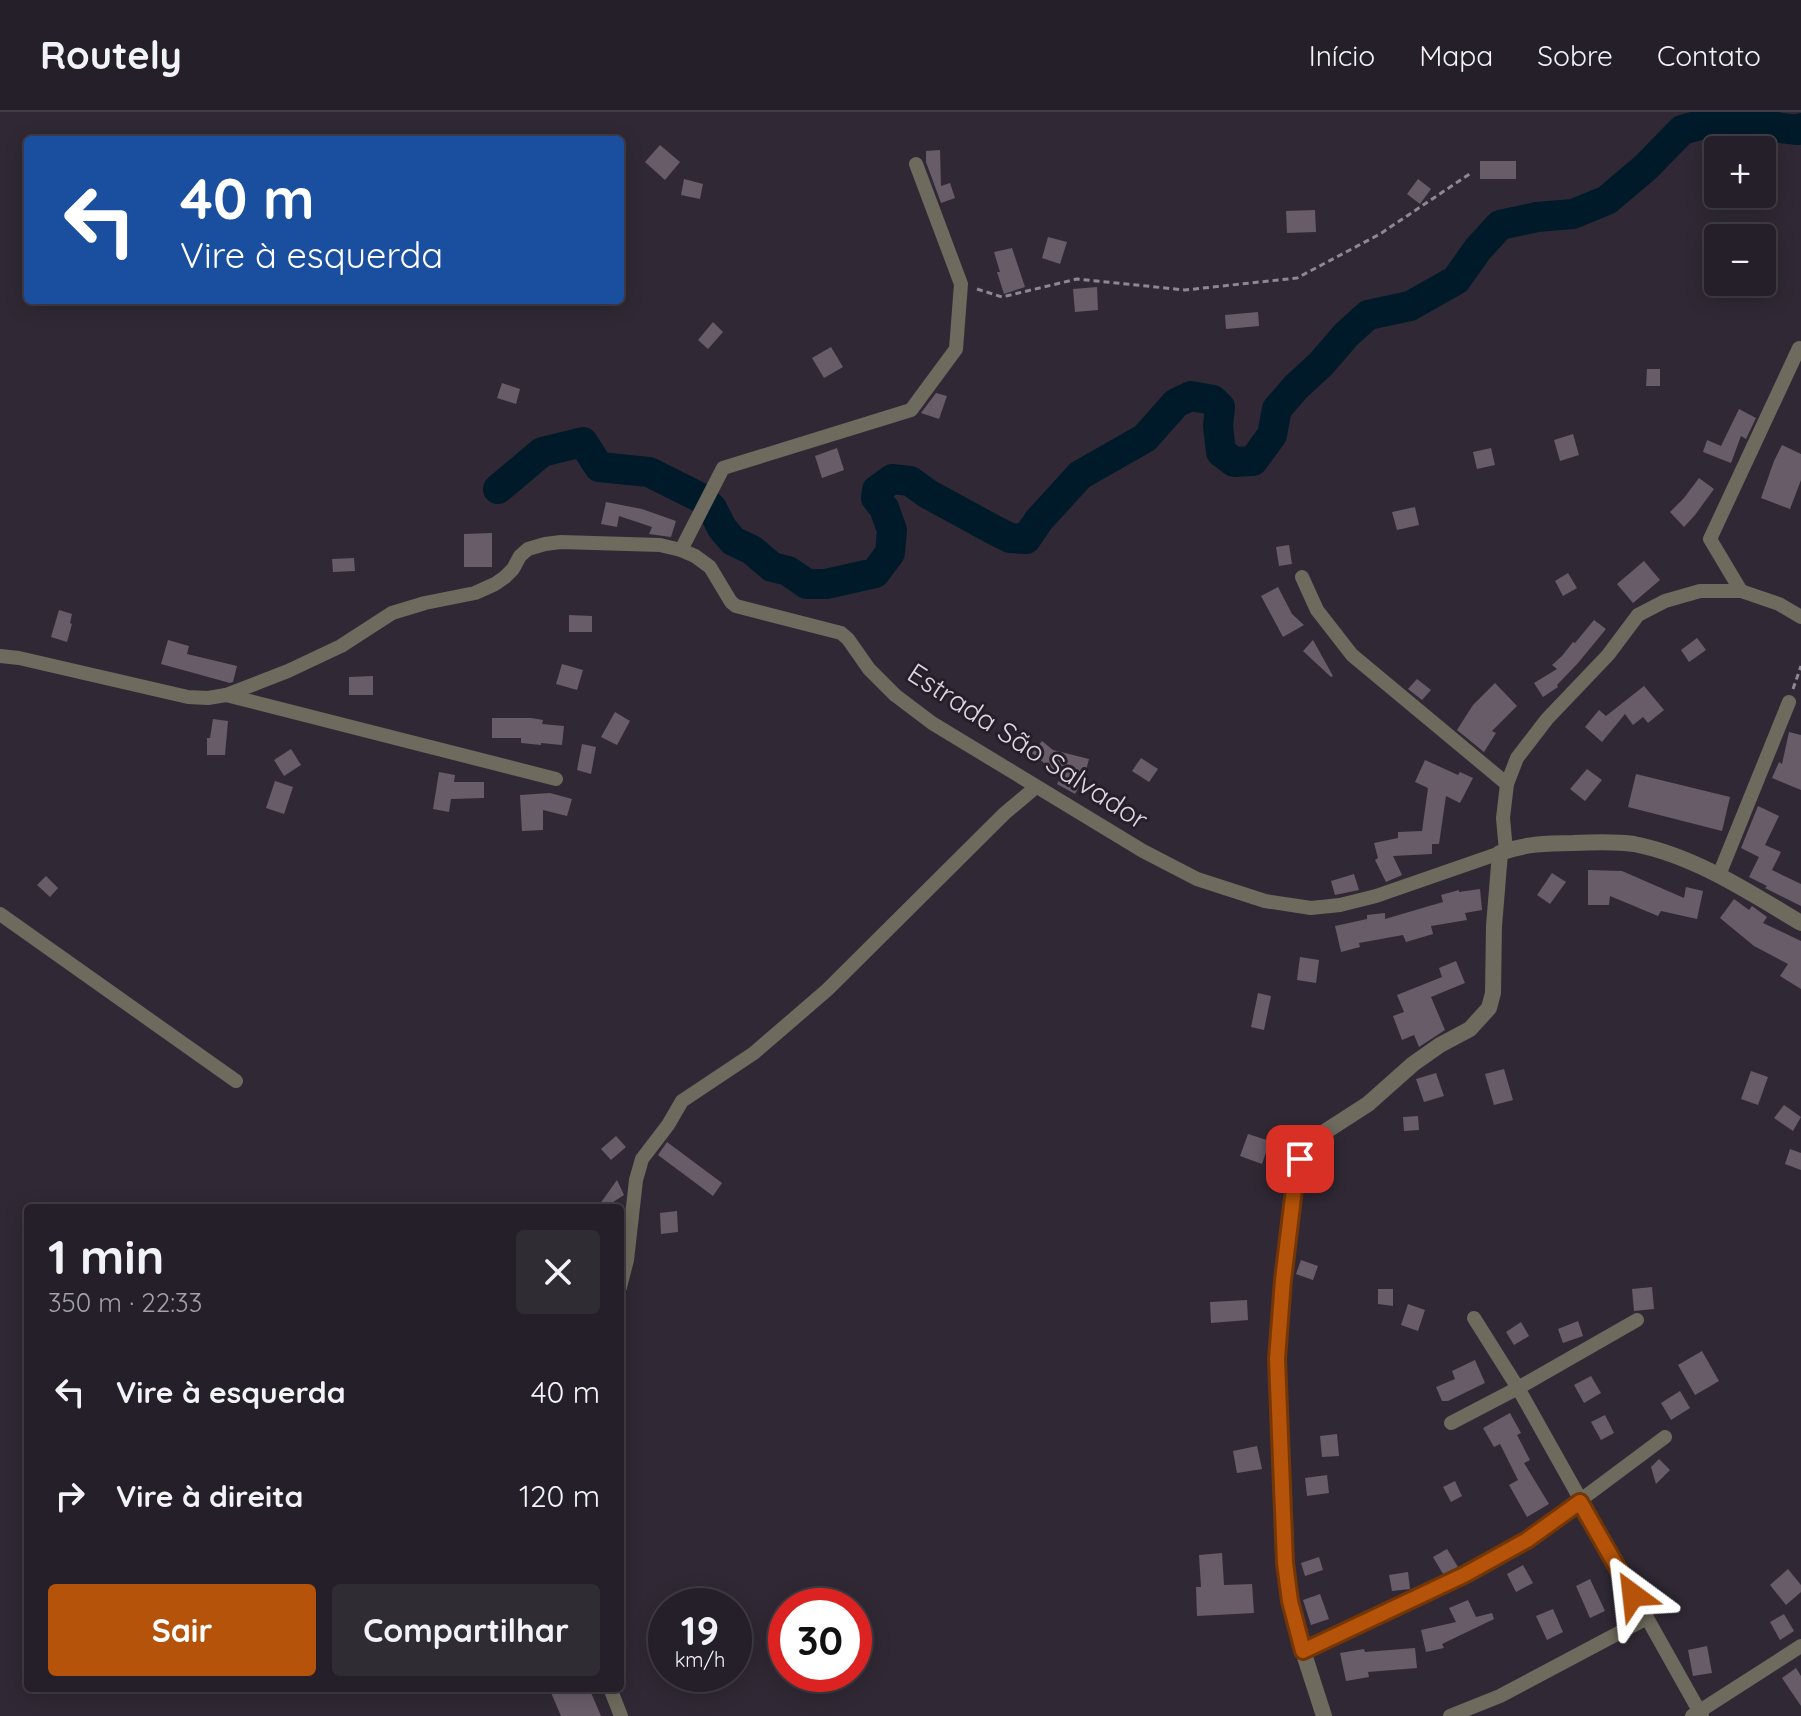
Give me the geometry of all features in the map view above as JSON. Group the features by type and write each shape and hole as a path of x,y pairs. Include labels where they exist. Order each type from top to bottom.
{"street":[{"path":"681,550 723,468 911,410 956,349 961,284 916,164"},
{"path":"1741,591 1710,539 1799,348"},
{"name":"Estrada São Salvador","path":"0,656 188,697 226,695 341,646 392,613 475,593 495,584 513,569 528,549 561,542 660,545 695,556 710,567 736,606 841,633 869,669 895,695 932,723 1143,851 1197,879 1265,901 1311,908 1376,896 1531,844 1633,844 1663,852 1719,875 1801,923"},
{"path":"1302,577 1317,610 1352,655 1507,784"},
{"path":"1324,1716 1290,1601 1285,1563 1277,1359 1283,1280 1300,1159 1323,1133 1368,1104 1413,1064 1470,1029 1489,1008 1493,993 1494,926 1507,784 1517,758 1547,719 1608,655 1638,615 1665,601 1700,591 1741,591 1779,604 1801,617"},
{"path":"226,695 556,779"},
{"path":"1719,875 1789,702"},
{"path":"624,1272 636,1180 642,1159 682,1101 754,1053 827,990 1005,813 1036,787"},
{"path":"0,914 236,1081"},
{"path":"1474,1318 1518,1388 1697,1714 1801,1646"},
{"path":"1451,1423 1637,1320"},
{"path":"1303,1651 1464,1575 1527,1540 1665,1437"},
{"path":"1450,1716 1500,1696 1647,1618"},
{"path":"612,1692 621,1716"}],"path":[{"path":"961,284 1002,297 1077,279 1185,290 1297,278 1380,234 1471,173"},
{"path":"1789,702 1801,666"}],"building":[{"path":"660,145 680,162 665,180 645,162"},
{"path":"940,150 941,186 950,183 955,198 941,203 926,162 926,151"},
{"path":"1480,161 1516,161 1516,179 1480,179"},
{"path":"684,179 703,184 700,199 681,195"},
{"path":"1418,179 1431,189 1420,204 1407,194"},
{"path":"1315,210 1316,232 1287,233 1286,211"},
{"path":"1048,237 1067,242 1060,264 1042,258"},
{"path":"1012,248 1025,287 1004,294 994,252"},
{"path":"1097,287 1098,310 1075,312 1073,289"},
{"path":"1258,312 1259,326 1226,329 1225,315"},
{"path":"713,322 723,332 708,349 698,340"},
{"path":"831,347 843,367 824,378 812,358"},
{"path":"1647,369 1660,369 1660,386 1646,386"},
{"path":"502,383 520,389 516,404 497,398"},
{"path":"936,393 947,396 939,419 921,413"},
{"path":"1739,409 1756,418 1746,439 1741,436 1731,463 1703,452 1707,440 1721,446"},
{"path":"1573,434 1579,455 1560,461 1554,440"},
{"path":"1782,445 1801,454 1801,480 1790,509 1761,498"},
{"path":"837,448 844,470 822,478 815,456"},
{"path":"1491,448 1495,465 1477,469 1473,452"},
{"path":"1699,478 1714,489 1684,527 1670,512"},
{"path":"606,502 642,509 676,521 671,537 649,534 652,527 619,516 617,527 601,524"},
{"path":"1415,507 1419,525 1397,530 1392,512"},
{"path":"492,533 492,567 464,567 464,534"},
{"path":"1289,545 1292,564 1279,566 1276,547"},
{"path":"354,558 355,571 333,572 332,559"},
{"path":"1644,561 1660,580 1633,603 1617,584"},
{"path":"1568,573 1577,588 1563,596 1555,581"},
{"path":"1278,587 1292,614 1304,625 1283,637 1261,596"},
{"path":"59,610 72,614 67,642 51,637"},
{"path":"569,615 592,616 592,632 569,632"},
{"path":"1594,620 1606,629 1558,687 1543,697 1534,683 1557,669 1552,665"},
{"path":"1697,638 1706,650 1689,662 1681,650"},
{"path":"168,640 189,646 187,654 237,666 233,682 161,664"},
{"path":"1313,640 1333,676 1303,651"},
{"path":"562,664 583,670 577,690 556,684"},
{"path":"373,676 373,695 349,695 349,677"},
{"path":"1417,679 1431,690 1422,700 1408,689"},
{"path":"1495,683 1517,706 1492,731 1496,733 1484,752 1457,730 1473,705"},
{"path":"1644,686 1664,710 1648,723 1643,717 1633,725 1625,714 1602,742 1585,727 1599,710 1606,716"},
{"path":"615,712 630,721 617,745 601,737"},
{"path":"492,718 531,718 543,720 542,724 564,726 562,745 521,743 521,738 492,738"},
{"path":"213,719 228,721 225,755 207,755 207,738 210,738"},
{"path":"1789,732 1801,735 1801,790 1772,778 1779,762 1782,764"},
{"path":"1042,741 1053,750 1089,759 1084,778 1075,794 1057,784 1061,777 1032,753"},
{"path":"582,744 596,747 591,774 577,770"},
{"path":"291,749 301,765 284,776 274,760"},
{"path":"1141,758 1158,769 1149,782 1132,771"},
{"path":"1425,760 1458,775 1460,772 1473,778 1460,803 1446,796 1439,844 1432,844 1432,854 1393,856 1402,875 1386,882 1375,860 1378,858 1374,843 1398,838 1398,832 1422,831 1428,788 1415,782"},
{"path":"1587,769 1602,780 1585,801 1570,789"},
{"path":"439,772 455,775 454,782 484,782 484,798 451,799 449,812 433,809"},
{"path":"1636,774 1730,797 1722,831 1628,807"},
{"path":"275,781 293,787 284,814 266,808"},
{"path":"550,793 572,799 567,816 543,810 543,830 522,831 520,795"},
{"path":"1758,806 1779,816 1765,845 1781,852 1772,870 1801,884 1801,906 1749,877 1759,857 1741,848"},
{"path":"1588,870 1622,871 1684,898 1686,887 1703,891 1697,919 1661,911 1658,916 1610,896 1609,905 1588,905"},
{"path":"1552,873 1566,882 1550,904 1537,895"},
{"path":"1354,874 1359,890 1335,895 1331,881"},
{"path":"46,876 58,888 50,897 37,885"},
{"path":"1480,889 1482,910 1465,913 1467,920 1431,926 1433,934 1406,942 1403,935 1359,943 1360,947 1341,952 1335,926 1367,919 1367,915 1385,913 1385,919 1443,902 1441,895"},
{"path":"1734,899 1749,910 1752,906 1767,917 1763,923 1801,941 1801,989 1780,976 1788,964 1754,946 1720,918"},
{"path":"1300,957 1319,960 1316,983 1297,980"},
{"path":"1456,961 1465,983 1431,997 1445,1030 1419,1047 1414,1035 1402,1040 1393,1016 1404,1012 1397,995 1442,977 1439,968"},
{"path":"1258,993 1271,996 1264,1030 1251,1027"},
{"path":"1504,1069 1513,1100 1494,1105 1485,1074"},
{"path":"1751,1071 1768,1077 1758,1105 1741,1099"},
{"path":"1436,1073 1444,1096 1424,1102 1416,1079"},
{"path":"1784,1105 1801,1117 1793,1131 1774,1118"},
{"path":"1418,1116 1419,1130 1404,1131 1403,1117"},
{"path":"1248,1134 1270,1141 1262,1164 1240,1156"},
{"path":"616,1136 626,1147 611,1160 601,1149"},
{"path":"667,1142 722,1183 713,1196 658,1155"},
{"path":"1790,1149 1801,1153 1801,1170 1785,1164"},
{"path":"617,1180 624,1195 610,1204 600,1204"},
{"path":"677,1211 678,1232 661,1234 660,1213"},
{"path":"1301,1260 1318,1266 1313,1280 1296,1274"},
{"path":"1652,1287 1654,1309 1634,1311 1632,1289"},
{"path":"1378,1289 1393,1289 1393,1306 1378,1304"},
{"path":"1247,1300 1248,1320 1211,1323 1210,1302"},
{"path":"1408,1304 1425,1310 1418,1331 1401,1325"},
{"path":"1578,1321 1583,1336 1563,1343 1558,1329"},
{"path":"1521,1322 1529,1336 1514,1345 1506,1332"},
{"path":"1702,1351 1719,1381 1695,1395 1678,1365"},
{"path":"1475,1360 1485,1383 1442,1401 1436,1387 1455,1379 1452,1371"},
{"path":"1591,1376 1601,1393 1584,1403 1574,1385"},
{"path":"1680,1391 1690,1408 1671,1420 1661,1403"},
{"path":"1510,1413 1530,1460 1524,1463 1549,1504 1527,1517 1509,1485 1518,1480 1500,1444 1494,1447 1483,1428"},
{"path":"1605,1415 1614,1433 1601,1440 1591,1422"},
{"path":"1337,1434 1339,1456 1322,1457 1320,1436"},
{"path":"1257,1446 1262,1469 1237,1473 1233,1451"},
{"path":"1659,1459 1670,1470 1656,1484 1651,1467"},
{"path":"1327,1475 1329,1493 1307,1496 1305,1478"},
{"path":"1455,1481 1462,1496 1451,1502 1443,1487"},
{"path":"1447,1549 1458,1567 1443,1574 1433,1557"},
{"path":"1222,1553 1224,1585 1252,1584 1254,1613 1197,1616 1196,1587 1201,1587 1199,1555"},
{"path":"1319,1557 1323,1570 1305,1576 1301,1563"},
{"path":"1523,1565 1533,1583 1516,1592 1507,1574"},
{"path":"1788,1569 1801,1585 1801,1592 1786,1605 1770,1585"},
{"path":"1408,1572 1410,1589 1392,1591 1389,1575"},
{"path":"1590,1579 1605,1611 1590,1618 1576,1586"},
{"path":"1320,1594 1329,1619 1311,1625 1303,1600"},
{"path":"1468,1600 1476,1617 1492,1613 1494,1619 1442,1644 1444,1648 1426,1652 1421,1630 1456,1622 1449,1608"},
{"path":"1553,1609 1563,1632 1547,1640 1536,1616"},
{"path":"1784,1614 1794,1631 1780,1640 1770,1622"},
{"path":"1707,1646 1712,1673 1693,1676 1688,1650"},
{"path":"1415,1648 1417,1668 1368,1672 1369,1677 1346,1681 1340,1653"},
{"path":"1796,1668 1801,1676 1801,1706 1782,1678"},
{"path":"551,1692 591,1692 601,1716 561,1716"}],"waterway":[{"path":"498,489 542,452 583,442 599,467 649,472 701,498 712,508 733,541 752,550 772,567 788,571 807,584 826,584 875,573 890,553 892,530 884,508 876,498 877,490 892,479 910,481 1010,538 1026,539 1080,475 1145,438 1176,403 1191,396 1213,400 1220,407 1218,426 1221,452 1234,462 1253,461 1272,435 1277,409 1346,335 1368,315 1410,306 1456,280 1500,225 1573,214 1607,200 1646,167 1682,130 1717,120 1751,120 1781,128 1801,128"}],"route":[{"path":"1300,1159 1283,1280 1277,1359 1285,1563 1290,1601 1303,1651 1464,1575 1527,1540 1580,1502 1633,1595"}]}
